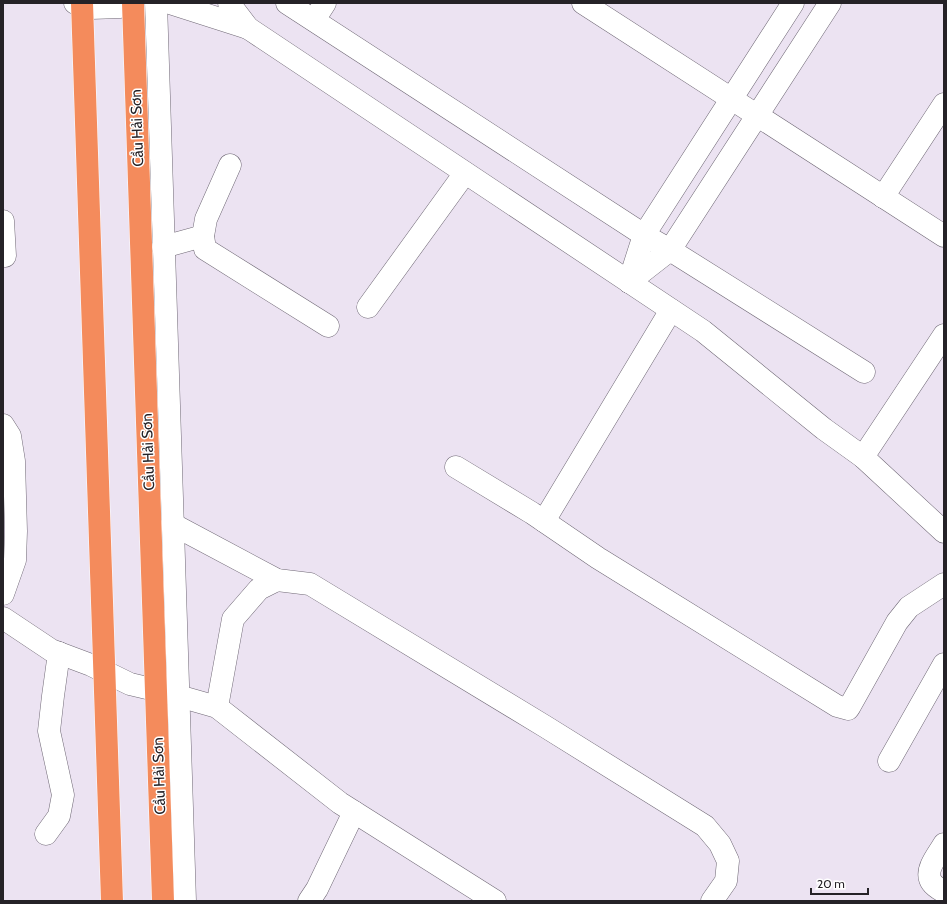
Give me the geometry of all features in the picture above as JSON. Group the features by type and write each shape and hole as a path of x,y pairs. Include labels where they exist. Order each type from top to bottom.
{"highway":[{"path":"82,3 112,901"},
{"name":"Cầu Hải Sơn","path":"131,3 163,901"}],"street":[{"path":"75,3 91,8 120,7 131,3"},
{"path":"156,3 185,901"},
{"path":"170,3 248,28 703,331 824,429 863,457 944,532"},
{"path":"229,3 248,28"},
{"path":"286,3 319,12 644,235 864,372"},
{"path":"583,3 944,236"},
{"path":"629,282 644,235 794,3"},
{"path":"629,282 670,250 830,3"},
{"path":"883,197 944,104"},
{"path":"230,165 206,219 203,236 205,249 328,326"},
{"path":"368,307 465,173"},
{"path":"3,221 5,256"},
{"path":"164,247 203,236"},
{"path":"544,521 671,310"},
{"path":"863,457 944,335"},
{"path":"3,425 10,436 14,461 16,531 14,560 3,594"},
{"path":"456,467 544,521 598,558 682,611 837,706 846,709 850,706 897,622 910,607 944,584"},
{"path":"172,524 277,580 310,584 553,731 705,826 720,844 728,860 726,881 712,901"},
{"path":"217,707 233,619 259,589 277,580"},
{"path":"3,618 51,650 91,665 130,684 178,695 217,707 340,803 495,901"},
{"path":"46,834 59,816 63,795 50,731 59,653"},
{"path":"889,761 944,664"},
{"path":"309,901 317,889 354,812"},
{"path":"944,844 929,872 930,880 944,892"}]}
